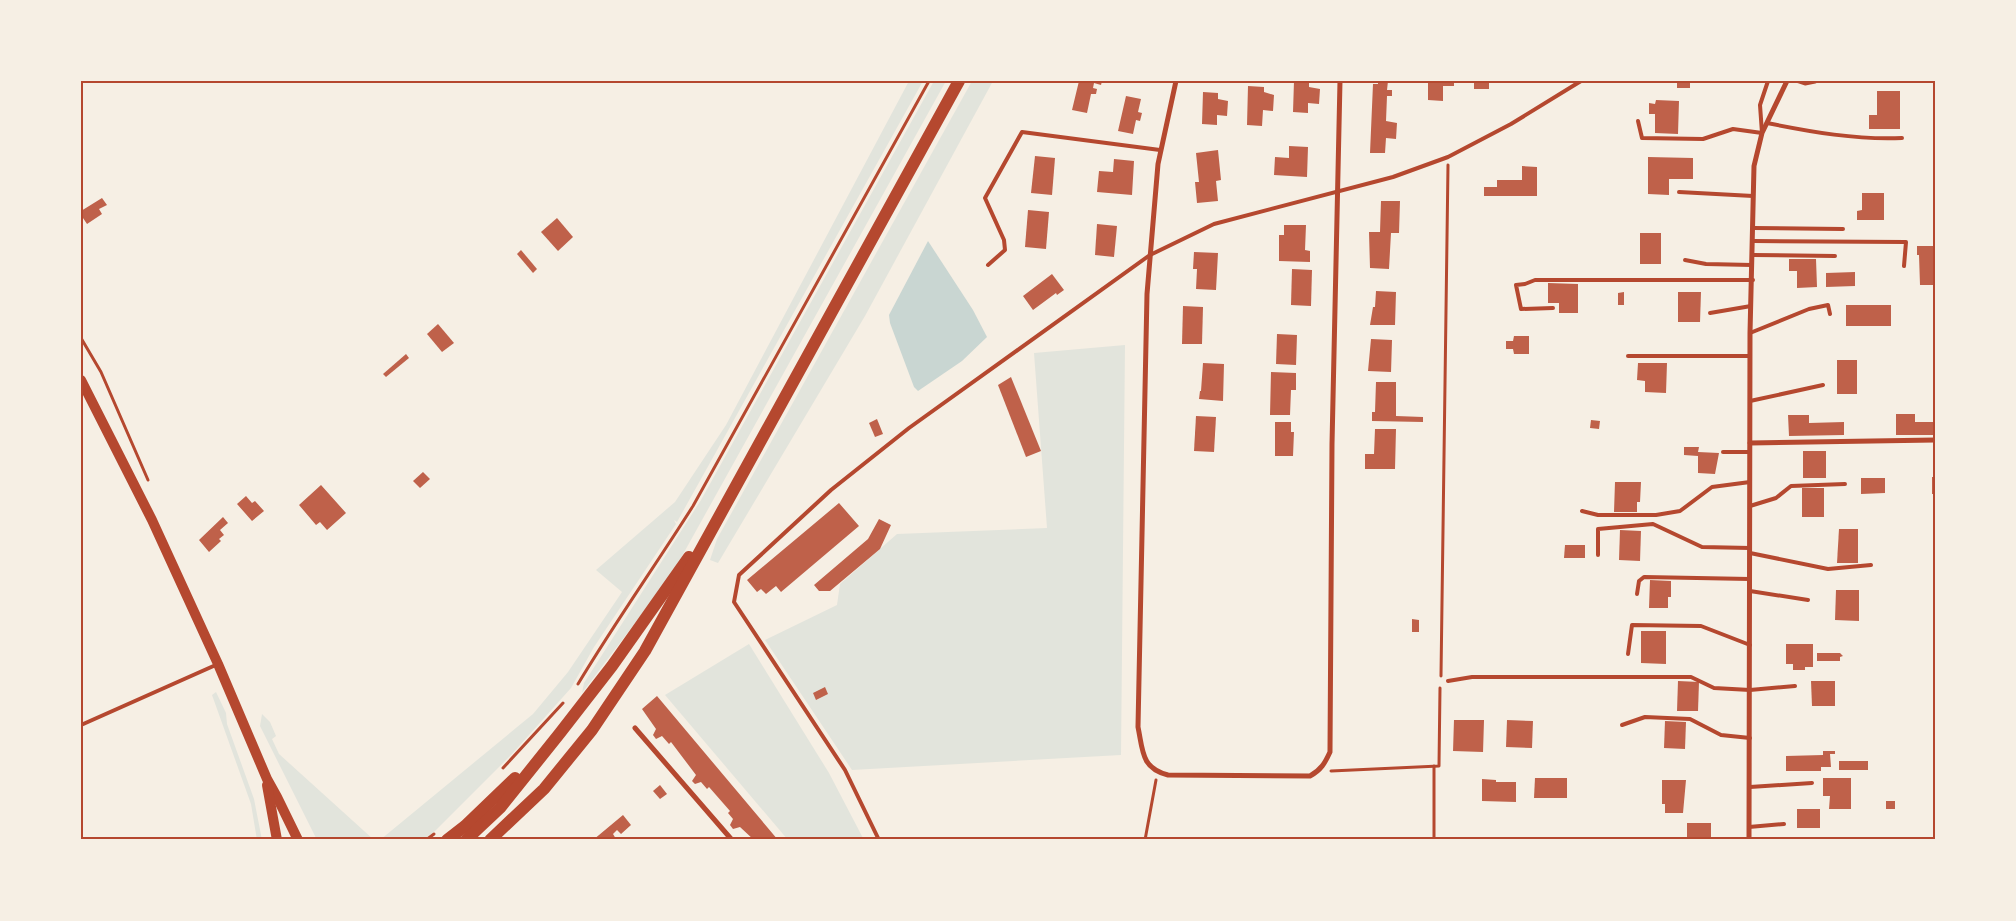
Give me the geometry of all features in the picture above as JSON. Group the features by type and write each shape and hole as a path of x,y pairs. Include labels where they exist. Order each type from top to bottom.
{"main road":[{"path":"490,840 544,789 592,730 654,635 719,514 960,81"},
{"path":"81,380 152,520 218,664 266,779 298,840"},
{"path":"466,840 500,808 560,733 618,658 719,514"},
{"path":"444,835 486,806 560,733"},
{"path":"266,779 277,840"}],"street":[{"path":"1176,81 1160,150 1147,294 1138,727 1144,760 1158,772 1168,775 1240,776 1310,776 1318,772 1330,752 1332,444 1340,81"},
{"path":"1749,840 1750,333 1753,280 1754,166 1762,133 1787,81"},
{"path":"1799,81 1805,83 1815,81"},
{"path":"1750,443 1935,440"},
{"path":"635,728 732,840"}],"lane":[{"path":"878,840 845,770 734,602 739,575 831,490 909,428 1150,255 1214,224 1393,177 1448,157 1511,124 1581,81"},
{"path":"1638,121 1642,138 1703,139 1732,129 1762,133 1760,105 1768,81"},
{"path":"1767,123 1820,133 1875,139 1902,138"},
{"path":"988,265 1005,250 1004,240 985,198 1022,132 1160,150"},
{"path":"1679,192 1753,196"},
{"path":"1753,228 1843,229"},
{"path":"1753,241 1906,242 1904,266"},
{"path":"1753,255 1835,256"},
{"path":"1685,260 1706,264 1752,266"},
{"path":"1553,308 1520,309 1516,285 1535,280 1753,280"},
{"path":"1750,333 1809,309 1828,305 1830,314"},
{"path":"1710,313 1751,306"},
{"path":"1628,356 1750,356"},
{"path":"1750,401 1823,385"},
{"path":"1723,452 1750,452"},
{"path":"1582,511 1598,515 1664,514 1680,511 1712,487 1750,482"},
{"path":"1750,506 1776,498 1791,486 1845,484"},
{"path":"1598,555 1598,529 1653,524 1702,547 1750,551 1828,569 1871,565"},
{"path":"1637,594 1639,581 1644,577 1750,579"},
{"path":"1750,591 1808,600"},
{"path":"1628,654 1632,625 1701,626 1750,645"},
{"path":"81,726 218,664"},
{"path":"1448,681 1472,676 1691,677 1714,688 1750,690 1795,686"},
{"path":"1622,725 1645,717 1690,719 1721,735 1750,738"},
{"path":"1750,788 1812,784"},
{"path":"1749,827 1784,824"}],"path":[{"path":"574,692 604,641 654,568 693,506 929,81"},
{"path":"1318,772 1439,766 1448,157"},
{"path":"500,770 567,699"},
{"path":"1434,766 1434,840"},
{"path":"1145,840 1158,772"},
{"path":"426,840 444,835"}],"shaded area":[{"path":"909,81 923,81 677,522 674,520 676,524 594,647 571,688 512,754 435,831 423,840 380,840 533,714 568,672 622,592 596,570 675,502 726,425"},
{"path":"934,81 946,81 672,574 582,693 584,683 701,500"},
{"path":"972,81 993,81 865,316 718,563 710,560 717,539"},
{"path":"928,241 973,310 987,337 962,361 918,391 914,387 890,323 889,315"},
{"path":"1125,345 1121,755 852,770 765,640 837,605 840,584 897,534 1047,528 1034,353"},
{"path":"749,644 829,773 864,840 788,840 665,695"},
{"path":"216,692 226,713 227,724 254,799 262,840 257,840 251,804 212,695"},
{"path":"262,714 270,722 276,736 272,739 279,754 374,840 317,840 260,726"}],"building":[{"path":"1079,81 1102,81 1101,85 1094,83 1093,88 1097,89 1096,94 1091,94 1087,113 1072,110"},
{"path":"1294,81 1309,81 1309,87 1320,89 1319,104 1308,103 1308,113 1293,112"},
{"path":"1378,81 1388,81 1387,90 1392,90 1392,96 1387,96 1386,121 1397,123 1396,139 1386,138 1385,153 1370,153 1373,84 1378,84"},
{"path":"1428,81 1454,81 1454,86 1443,86 1443,101 1428,100"},
{"path":"1474,81 1489,81 1489,89 1474,89"},
{"path":"1677,81 1690,81 1690,88 1677,88"},
{"path":"1248,86 1264,87 1264,92 1274,95 1273,111 1263,110 1262,126 1247,125"},
{"path":"1877,91 1900,91 1900,129 1869,129 1869,115 1877,115"},
{"path":"1203,92 1218,93 1218,99 1228,101 1227,116 1217,115 1217,125 1202,124"},
{"path":"1126,96 1141,99 1138,112 1142,113 1140,121 1136,120 1133,134 1118,131"},
{"path":"1656,100 1679,101 1678,134 1655,133 1655,114 1649,114 1649,103 1655,104"},
{"path":"1289,146 1308,147 1307,177 1274,175 1275,157 1289,158"},
{"path":"1218,150 1221,180 1216,181 1218,201 1197,203 1195,182 1199,182 1196,153"},
{"path":"1035,156 1055,158 1052,195 1031,193"},
{"path":"1648,157 1693,158 1693,179 1669,179 1669,195 1648,194"},
{"path":"1114,159 1134,161 1132,195 1097,192 1099,171 1113,172"},
{"path":"1522,166 1537,167 1537,196 1484,196 1484,187 1497,187 1497,180 1522,180"},
{"path":"1862,193 1884,193 1884,220 1857,220 1857,211 1862,210"},
{"path":"102,198 107,205 99,209 102,214 87,224 81,215 81,211"},
{"path":"1381,201 1400,201 1399,233 1391,233 1389,269 1370,268 1369,232 1380,232"},
{"path":"1028,210 1049,212 1046,249 1025,247"},
{"path":"557,218 573,237 558,251 541,232"},
{"path":"1097,224 1117,226 1114,257 1095,255"},
{"path":"1284,225 1306,225 1305,250 1310,251 1310,262 1279,261 1279,235 1284,235"},
{"path":"1640,233 1661,233 1661,264 1640,264"},
{"path":"1917,246 1935,246 1935,285 1920,285"},
{"path":"521,250 537,269 533,273 517,254"},
{"path":"1194,252 1218,253 1216,290 1196,289 1197,269 1193,269"},
{"path":"1789,259 1816,259 1817,287 1797,288 1797,271 1789,271"},
{"path":"1292,269 1312,270 1311,306 1291,305"},
{"path":"1855,272 1855,286 1826,287 1826,273"},
{"path":"1052,274 1064,290 1057,295 1056,293 1033,310 1023,296"},
{"path":"1548,283 1578,284 1578,313 1559,313 1559,303 1548,303"},
{"path":"1376,291 1396,292 1395,325 1370,325 1373,307 1375,307"},
{"path":"1624,292 1624,305 1618,305 1618,293"},
{"path":"1678,292 1701,292 1700,322 1678,322"},
{"path":"1846,305 1891,305 1891,326 1846,326"},
{"path":"1183,306 1203,307 1202,344 1182,344"},
{"path":"438,324 454,343 442,352 427,334"},
{"path":"1277,334 1297,335 1296,365 1276,364"},
{"path":"1514,336 1529,336 1529,354 1514,354 1513,349 1506,349 1506,341 1513,341"},
{"path":"1371,339 1392,340 1391,372 1368,371"},
{"path":"406,354 409,358 386,377 383,374"},
{"path":"1837,360 1857,360 1857,394 1837,394"},
{"path":"1203,363 1224,364 1223,401 1199,399"},
{"path":"1638,363 1667,363 1666,393 1645,392 1645,381 1637,380"},
{"path":"1271,372 1296,373 1296,390 1291,390 1290,415 1270,415"},
{"path":"1011,377 1041,451 1026,457 998,385"},
{"path":"1376,382 1396,382 1396,416 1423,417 1423,422 1372,421 1372,412 1375,412"},
{"path":"1896,414 1915,414 1915,422 1935,422 1935,435 1896,435"},
{"path":"1788,415 1809,415 1809,423 1844,422 1844,435 1789,436"},
{"path":"1196,416 1216,417 1214,452 1194,451"},
{"path":"877,419 883,434 875,437 869,423"},
{"path":"1591,420 1600,421 1599,429 1590,428"},
{"path":"1275,422 1291,422 1291,432 1294,432 1293,456 1275,456"},
{"path":"1375,429 1396,429 1395,469 1365,469 1365,454 1374,454"},
{"path":"1684,447 1699,447 1698,452 1719,453 1715,474 1698,473 1698,456 1684,455"},
{"path":"1803,451 1826,451 1826,478 1803,478"},
{"path":"423,472 430,479 420,488 413,481"},
{"path":"1932,477 1935,477 1935,494 1932,494"},
{"path":"1861,478 1885,478 1885,493 1861,494"},
{"path":"1615,482 1641,482 1640,502 1637,502 1637,512 1614,512"},
{"path":"321,485 346,513 327,530 320,522 316,525 299,505"},
{"path":"1802,488 1824,488 1824,517 1802,517"},
{"path":"246,496 252,503 255,501 264,511 252,521 237,504"},
{"path":"839,503 859,526 781,592 776,586 766,594 761,589 757,592 747,580"},
{"path":"223,517 228,523 220,530 224,535 219,539 221,541 209,552 199,540"},
{"path":"879,519 891,525 880,549 830,591 819,591 814,585 868,539"},
{"path":"1839,529 1858,529 1858,563 1837,563"},
{"path":"1620,530 1641,531 1640,561 1619,560"},
{"path":"1565,545 1585,545 1585,558 1564,558"},
{"path":"1650,580 1671,581 1671,597 1668,597 1668,608 1649,608"},
{"path":"1836,590 1859,590 1859,621 1835,620"},
{"path":"1412,619 1419,620 1419,632 1412,632"},
{"path":"1641,631 1666,631 1666,664 1641,663"},
{"path":"1786,644 1813,644 1813,667 1805,667 1805,670 1793,670 1793,664 1786,664"},
{"path":"1817,653 1840,653 1843,656 1840,657 1840,661 1817,661"},
{"path":"1678,681 1699,682 1698,711 1677,711"},
{"path":"1811,681 1835,681 1835,706 1812,706"},
{"path":"825,687 828,694 816,700 813,693"},
{"path":"657,696 778,840 754,840 740,827 733,829 730,825 733,819 728,813 730,811 709,787 707,789 701,782 695,784 692,781 696,775 671,742 669,744 662,736 656,739 653,735 656,729 642,709"},
{"path":"1454,720 1484,720 1483,752 1453,751"},
{"path":"1507,720 1533,721 1532,748 1506,747"},
{"path":"1665,721 1686,722 1685,749 1664,748"},
{"path":"1823,751 1835,751 1835,754 1830,754 1831,767 1821,767 1821,771 1786,771 1786,756 1823,755"},
{"path":"1839,761 1868,761 1868,770 1839,770"},
{"path":"1535,778 1567,778 1567,798 1534,798"},
{"path":"1823,778 1851,778 1851,809 1829,809 1830,796 1823,796"},
{"path":"1482,779 1496,780 1496,782 1516,782 1516,802 1482,801"},
{"path":"1662,780 1686,780 1683,813 1665,813 1665,804 1662,804"},
{"path":"660,785 667,794 660,799 653,791"},
{"path":"1886,801 1895,801 1895,809 1886,809"},
{"path":"1797,809 1820,809 1820,828 1797,828"},
{"path":"623,815 631,825 621,834 617,830 613,834 616,839 593,840"},
{"path":"1687,823 1711,823 1711,840 1687,840"}]}
